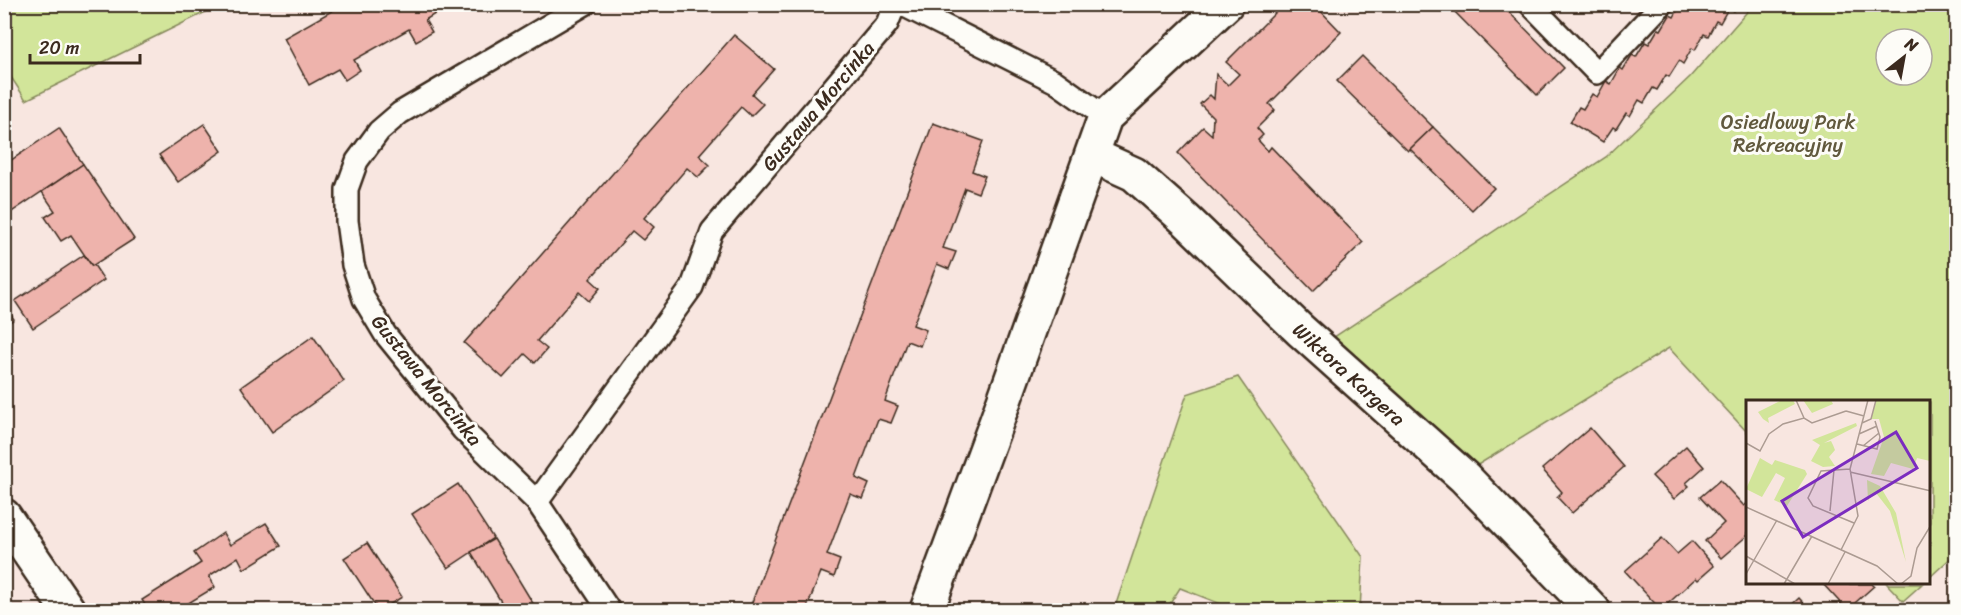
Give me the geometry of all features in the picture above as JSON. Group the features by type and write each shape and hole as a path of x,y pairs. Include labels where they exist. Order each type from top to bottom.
{"street":[{"path":"927,610 1105,117 1226,4"},
{"name":"Wiktora Kargera","path":"1092,155 1134,174 1186,220 1300,330 1464,477 1593,610"},
{"path":"4,516 68,610"}],"lane":[{"name":"Gustawa Morcinka","path":"585,4 400,113 379,131 357,161 347,189 346,221 353,265 364,299 385,334 463,430 537,502 609,610"},
{"name":"Gustawa Morcinka","path":"537,502 692,287 712,231 887,24 895,4"},
{"path":"901,4 1056,82 1105,117"},
{"path":"1530,4 1597,73 1662,4"}],"green space":[{"path":"4,5 220,5 26,100 5,68"},
{"name":"Osiedlowy Park Rekreacyjny","path":"1753,5 1956,5 1956,553 1931,576 1931,400 1746,400 1746,431 1669,348 1476,466 1331,339 1606,157 1690,77"},
{"path":"1238,377 1363,557 1360,610 1236,610 1180,588 1166,610 1114,610 1187,394"},
{"path":"1888,585 1921,585 1903,601"}],"building":[{"path":"344,4 451,4 425,20 432,32 416,41 409,29 354,60 360,70 345,80 338,69 309,85 284,38"},
{"path":"1284,4 1314,4 1341,32 1269,104 1275,110 1257,128 1263,135 1258,140 1268,151 1271,147 1363,242 1313,291 1178,153 1203,127 1212,135 1213,117 1200,104 1210,95 1214,99 1216,74 1228,85 1239,74 1226,62"},
{"path":"1447,4 1501,4 1564,68 1537,95"},
{"path":"1681,4 1738,4 1734,11 1729,7 1720,23 1716,21 1708,36 1704,34 1695,50 1692,48 1683,64 1679,61 1669,77 1666,75 1657,90 1653,88 1644,103 1639,100 1630,116 1626,113 1616,129 1613,127 1603,142 1570,122 1579,107 1583,109 1592,94 1597,97 1606,81 1611,84 1620,68 1623,70 1632,55 1636,57 1645,42 1649,44 1670,15 1674,17"},
{"path":"734,35 774,69 752,94 763,104 751,116 741,107 699,155 710,165 698,177 687,168 644,218 654,227 643,240 632,231 590,279 600,288 589,301 579,292 537,341 547,349 535,363 525,354 503,378 464,343"},
{"path":"1362,56 1433,127 1408,151 1337,81"},
{"path":"933,123 983,141 972,171 985,176 978,193 965,188 943,248 956,252 949,269 937,264 913,325 926,330 920,346 907,341 885,401 898,406 891,423 878,419 856,478 869,484 863,499 850,494 827,555 840,560 834,577 821,572 806,610 749,610"},
{"path":"204,124 222,151 178,182 159,155"},
{"path":"1433,127 1494,188 1472,210 1410,149"},
{"path":"59,128 83,164 4,217 4,165"},
{"path":"83,164 134,239 92,266 71,235 61,241 45,217 55,211 42,192"},
{"path":"84,255 104,280 33,328 15,301"},
{"path":"4,306 14,319 4,326"},
{"path":"313,336 344,381 272,432 241,387"},
{"path":"1590,428 1624,467 1572,513 1557,497 1562,492 1542,469"},
{"path":"1686,446 1704,467 1686,483 1689,486 1674,499 1652,476"},
{"path":"1720,480 1744,506 1746,504 1746,537 1721,558 1705,541 1724,523 1700,497"},
{"path":"458,484 493,538 448,568 412,514"},
{"path":"266,523 281,546 244,569 238,557 209,576 215,587 177,610 148,610 142,600 201,563 194,553 223,533 230,545"},
{"path":"1662,538 1677,554 1692,541 1714,566 1698,580 1696,578 1661,610 1625,571"},
{"path":"494,539 537,610 506,610 471,552"},
{"path":"367,543 402,597 381,610 378,610 344,558"},
{"path":"1824,585 1874,586 1847,610"},
{"path":"1799,598 1810,610 1786,610"}]}
